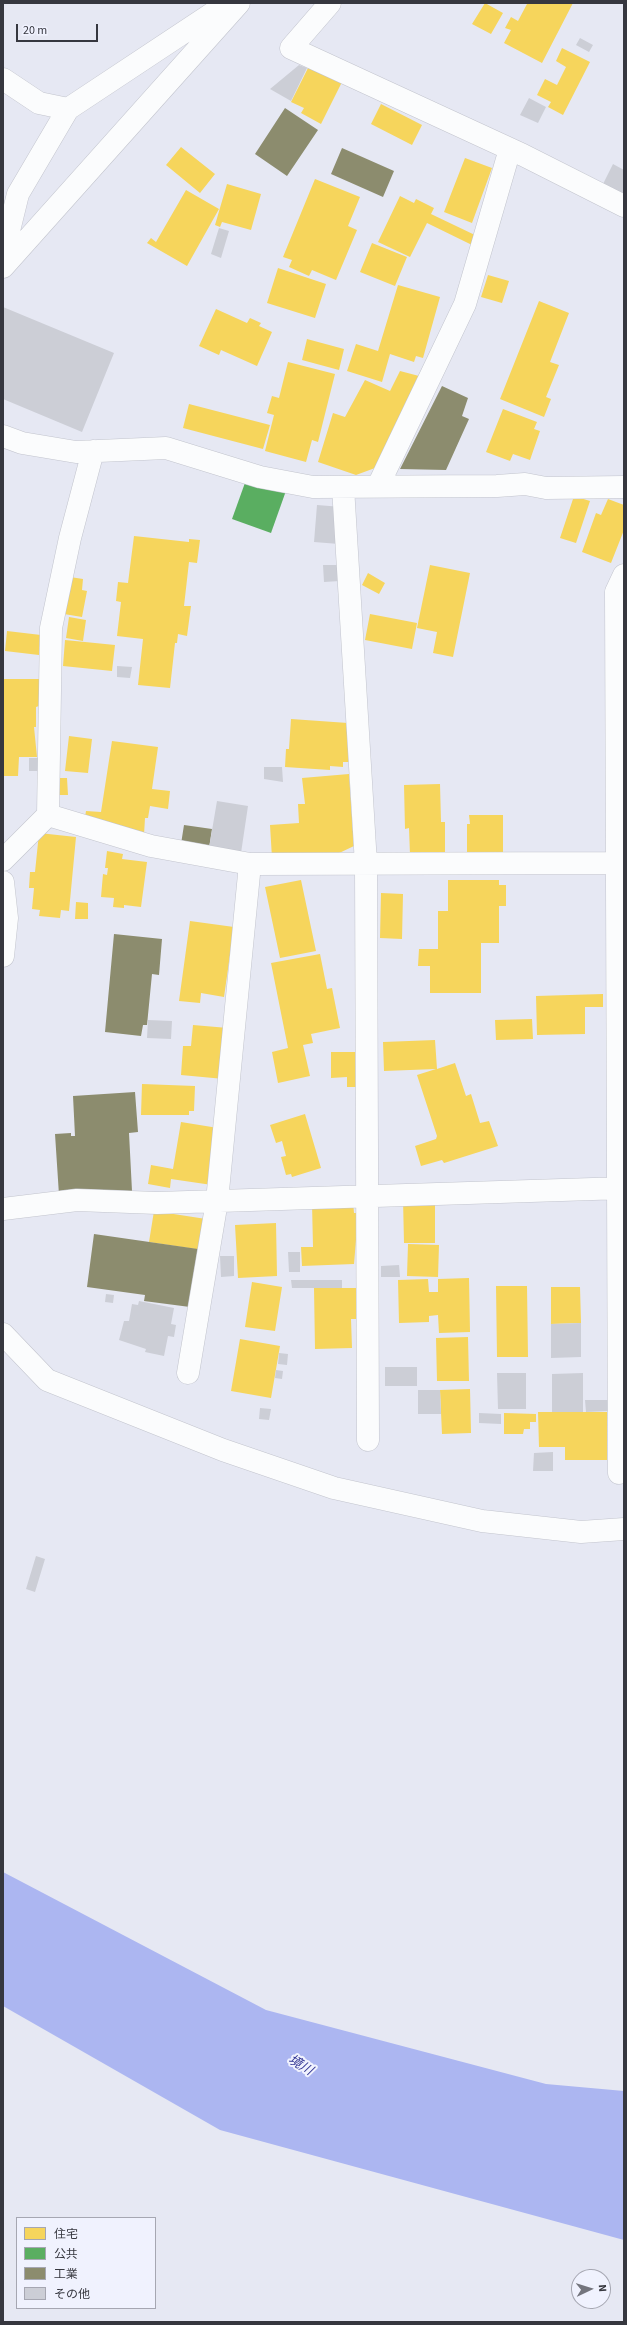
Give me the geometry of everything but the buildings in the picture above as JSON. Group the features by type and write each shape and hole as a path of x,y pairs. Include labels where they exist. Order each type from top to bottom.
{"street":[{"path":"3,254 18,194 68,109 228,3"},
{"path":"3,267 239,3"},
{"path":"330,3 290,48 510,149 624,206"},
{"path":"3,79 39,103 68,109"},
{"path":"378,486 465,304 510,149"},
{"path":"3,436 22,443 76,452 166,448 260,477 312,487 525,484 546,488 624,487"},
{"path":"3,860 48,815 51,628 70,538 93,451"},
{"path":"343,487 366,864 368,1440"},
{"path":"619,1473 621,1188 617,863 616,592 624,574"},
{"path":"48,815 151,846 250,864 617,863"},
{"path":"188,1373 217,1201 250,864"},
{"path":"3,882 7,918 3,956"},
{"path":"3,1209 77,1200 157,1203 621,1188"},
{"path":"3,1334 47,1380 223,1450 334,1488 482,1521 581,1532 624,1529"}],"water":[{"name":"境川","path":"3,1872 266,2010 546,2084 624,2091 624,2240 220,2130 3,2006"}]}
